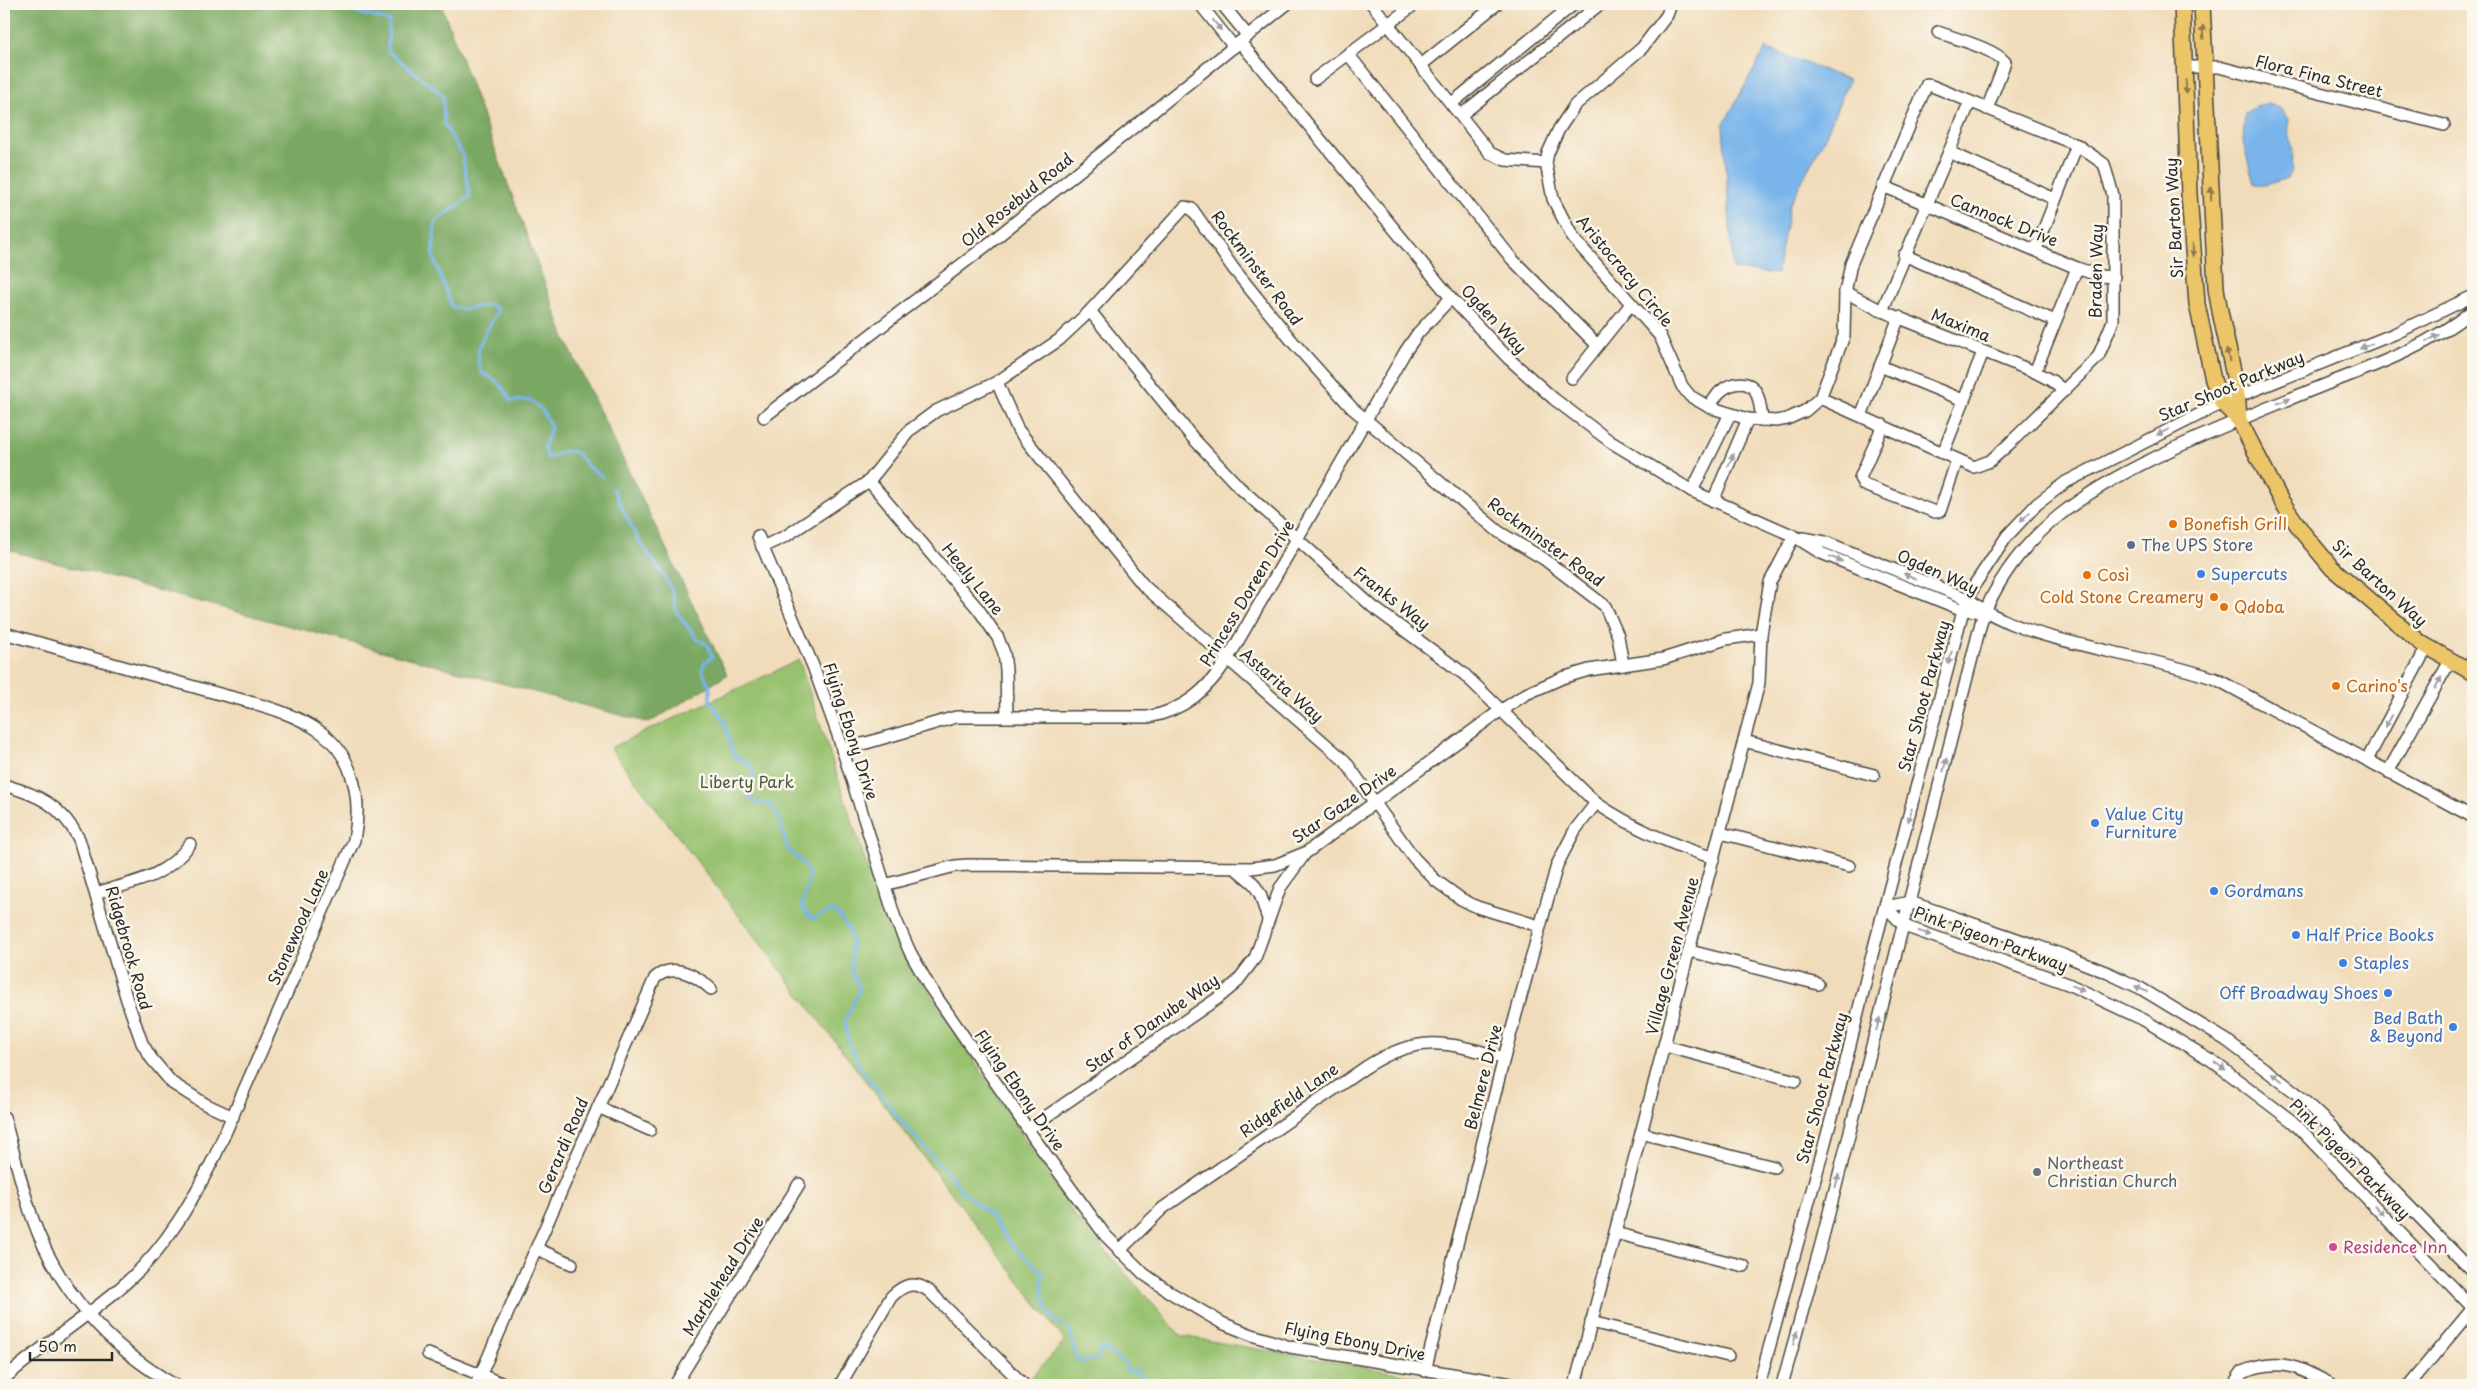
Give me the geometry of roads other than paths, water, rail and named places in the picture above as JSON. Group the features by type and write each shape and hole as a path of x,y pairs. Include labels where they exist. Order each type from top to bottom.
{"main road":[{"name":"Sir Barton Way","path":"2182,4 2189,194 2197,304 2213,380 2222,403 2239,420 2280,499 2303,533 2326,561 2391,620 2427,647 2473,673"},
{"name":"Sir Barton Way","path":"2202,4 2216,288 2220,318 2239,396 2239,420"}],"street":[{"path":"1200,4 1241,42"},
{"path":"1222,4 1241,42"},
{"name":"Old Rosebud Road","path":"764,417 987,245 1287,4"},
{"path":"1372,4 1490,153 1505,160 1546,163 1559,129 1575,105 1642,48 1667,15 1671,4"},
{"path":"1316,79 1415,4"},
{"path":"1421,64 1496,4"},
{"path":"1452,103 1574,4"},
{"path":"1461,115 1600,4"},
{"path":"1938,32 2001,57 2005,62 1987,109"},
{"name":"Ogden Way","path":"1241,42 1451,298 1508,358 1554,399 1611,442 1692,490 1794,536 1821,553 1966,604 2027,630 2177,666 2216,679 2473,817"},
{"path":"1348,54 1512,259 1597,345"},
{"name":"Flora Fina Street","path":"2185,67 2204,66 2228,70 2444,125"},
{"name":"Braden Way","path":"1820,398 1974,467 1990,461 2008,446 2098,358 2113,321 2113,195 2108,172 2104,164 2077,146 1927,84 1884,186"},
{"path":"1882,311 1904,254 1970,102"},
{"path":"2036,250 2077,146"},
{"path":"1949,152 2055,199"},
{"name":"Aristocracy Circle","path":"1546,163 1553,199 1573,238 1660,336 1682,386 1690,396 1710,407 1730,414 1748,419 1762,420 1776,420 1795,416 1814,405 1820,398"},
{"path":"1820,398 1844,336 1845,292 1851,264 1884,186"},
{"name":"Cannock Drive","path":"1884,186 2077,268 2100,276 2114,277"},
{"name":"Rockminster Road","path":"760,541 786,536 869,481 910,430 936,411 997,382 1059,340 1090,311 1185,207 1192,209 1233,268 1292,341 1352,408 1499,532 1544,558 1605,606 1618,636 1623,665"},
{"path":"1904,254 2055,321"},
{"path":"2035,372 2077,268"},
{"name":"Maxima","path":"1845,292 1882,311 2035,372 2052,380 2064,391"},
{"name":"Star Shoot Parkway","path":"1759,1385 1836,1102 1966,604 1992,556 2007,536 2050,493 2084,471 2222,403 2394,334 2473,296"},
{"name":"Princess Doreen Drive","path":"842,750 956,717 1130,718 1161,715 1193,700 1209,686 1227,660 1418,333 1451,298"},
{"path":"1572,378 1631,304"},
{"name":"Star Shoot Parkway","path":"1782,1385 1985,612 1999,585 2024,548 2060,514 2082,497 2128,470 2239,420 2410,350 2454,326 2473,310"},
{"name":"Franks Way","path":"1090,311 1192,437 1239,487 1373,607 1464,674 1500,712 1596,803 1614,815 1659,838 1714,858"},
{"path":"1861,416 1899,318"},
{"path":"1943,453 1983,352"},
{"path":"1880,366 1963,400"},
{"name":"Astarita Way","path":"997,382 1018,430 1144,586 1345,761 1414,858 1449,891 1477,907 1539,926"},
{"path":"1710,407 1721,390 1734,383 1746,384 1752,387 1757,394 1762,420"},
{"path":"1692,490 1730,414"},
{"path":"1713,501 1748,419"},
{"path":"1882,426 1860,478 1864,485 1936,512 1940,511 1957,460"},
{"name":"Healy Lane","path":"869,481 979,610 998,638 1004,653 1006,669 1007,716"},
{"name":"Village Green Avenue","path":"1575,1385 1760,684 1761,634 1770,582 1794,536"},
{"name":"Flying Ebony Drive","path":"760,541 813,666 903,938 920,969 1028,1129 1076,1198 1119,1251 1144,1274 1171,1293 1222,1323 1252,1335 1290,1347 1518,1385"},
{"name":"Stonewood Lane","path":"4,633 288,715 322,733 331,741 350,768 358,805 354,840 215,1156 177,1224 130,1279 88,1316 4,1379"},
{"name":"Star Gaze Drive","path":"884,885 955,866 968,865 1235,868 1275,865 1307,852 1526,694 1562,678 1589,670 1663,659 1726,639 1761,634"},
{"path":"2367,760 2427,647"},
{"path":"2388,772 2450,661"},
{"path":"1744,742 1874,775"},
{"name":"Ridgebrook Road","path":"4,784 46,801 70,822 79,838 135,1025 151,1058 180,1090 233,1116"},
{"name":"Belmere Drive","path":"1425,1370 1539,926 1565,846 1583,818 1596,803"},
{"path":"1720,833 1849,866"},
{"path":"96,892 156,875 170,866 190,844"},
{"name":"Star of Danube Way","path":"1028,1129 1218,998 1236,983 1254,958 1280,888 1288,874 1307,852"},
{"path":"1235,868 1254,883 1260,894 1268,920"},
{"name":"Pink Pigeon Parkway","path":"1886,907 1910,902 2063,955 2148,992 2226,1040 2263,1066 2320,1116 2473,1272"},
{"name":"Pink Pigeon Parkway","path":"1886,907 1904,926 2068,984 2144,1020 2211,1060 2250,1087 2293,1122 2473,1308"},
{"path":"1690,951 1818,984"},
{"name":"Gerardi Road","path":"478,1380 655,978 661,973 684,971 697,976 711,989"},
{"name":"Ridgefield Lane","path":"1119,1251 1163,1208 1358,1072 1390,1053 1419,1044 1436,1043 1504,1058"},
{"path":"1665,1046 1796,1081"},
{"path":"598,1107 650,1130"},
{"path":"4,1117 33,1218 56,1267 88,1316 140,1364 176,1385"},
{"path":"1641,1133 1774,1167"},
{"name":"Marblehead Drive","path":"674,1385 799,1184"},
{"path":"1615,1233 1744,1266"},
{"path":"536,1249 572,1264"},
{"path":"840,1385 891,1297 908,1284 916,1284 929,1291 1024,1385"},
{"path":"2409,1385 2473,1308"},
{"path":"1591,1322 1728,1356"},
{"path":"428,1354 478,1380 506,1385"},
{"path":"2233,1385 2242,1372 2267,1364 2285,1364 2300,1368 2333,1385"}],"water":[{"path":"1766,48 1849,80 1825,137 1790,204 1777,274 1733,269 1723,125"},
{"path":"2268,104 2280,108 2289,119 2288,127 2293,152 2292,170 2287,178 2266,185 2254,184 2243,142 2245,113 2255,107"}],"waterway":[{"path":"327,4 389,21 388,51 443,95 444,124 462,154 470,196 435,222 433,256 452,307 462,309 491,305 498,310 479,347 478,355 482,373 499,384 511,401 531,400 543,411 551,428 544,447 548,458 565,451 576,452 588,467 602,476"},
{"path":"613,489 638,540 663,574 672,591 677,613 698,640 708,645 712,657 705,662 702,670 710,688 710,700 725,723 731,747 737,759 745,761 753,768 753,779 747,794 755,803 770,804 779,818 788,850 799,859 809,873 808,886 802,904 807,914 813,919 832,910 838,914 850,931 851,970 860,989 845,1022 848,1041 861,1068 901,1121 961,1190 989,1214 1011,1244 1043,1273 1042,1281 1046,1306 1055,1320 1070,1329 1076,1358 1081,1362 1098,1359 1101,1348 1125,1363 1128,1372 1136,1370 1147,1385"}],"place":[{"name":"Bonefish Grill","path":"2173,524"},
{"name":"The UPS Store","path":"2131,545"},
{"name":"Supercuts","path":"2201,574"},
{"name":"Così","path":"2087,575"},
{"name":"Cold Stone Creamery","path":"2214,597"},
{"name":"Qdoba","path":"2224,607"},
{"name":"Carino's","path":"2336,686"},
{"name":"Value City Furniture","path":"2095,823"},
{"name":"Gordmans","path":"2214,891"},
{"name":"Half Price Books","path":"2296,935"},
{"name":"Staples","path":"2343,963"},
{"name":"Off Broadway Shoes","path":"2388,993"},
{"name":"Bed Bath & Beyond","path":"2453,1027"},
{"name":"Northeast Christian Church","path":"2037,1172"},
{"name":"Residence Inn","path":"2333,1247"}],"park label":[{"name":"Liberty Park","path":"747,782"}]}
